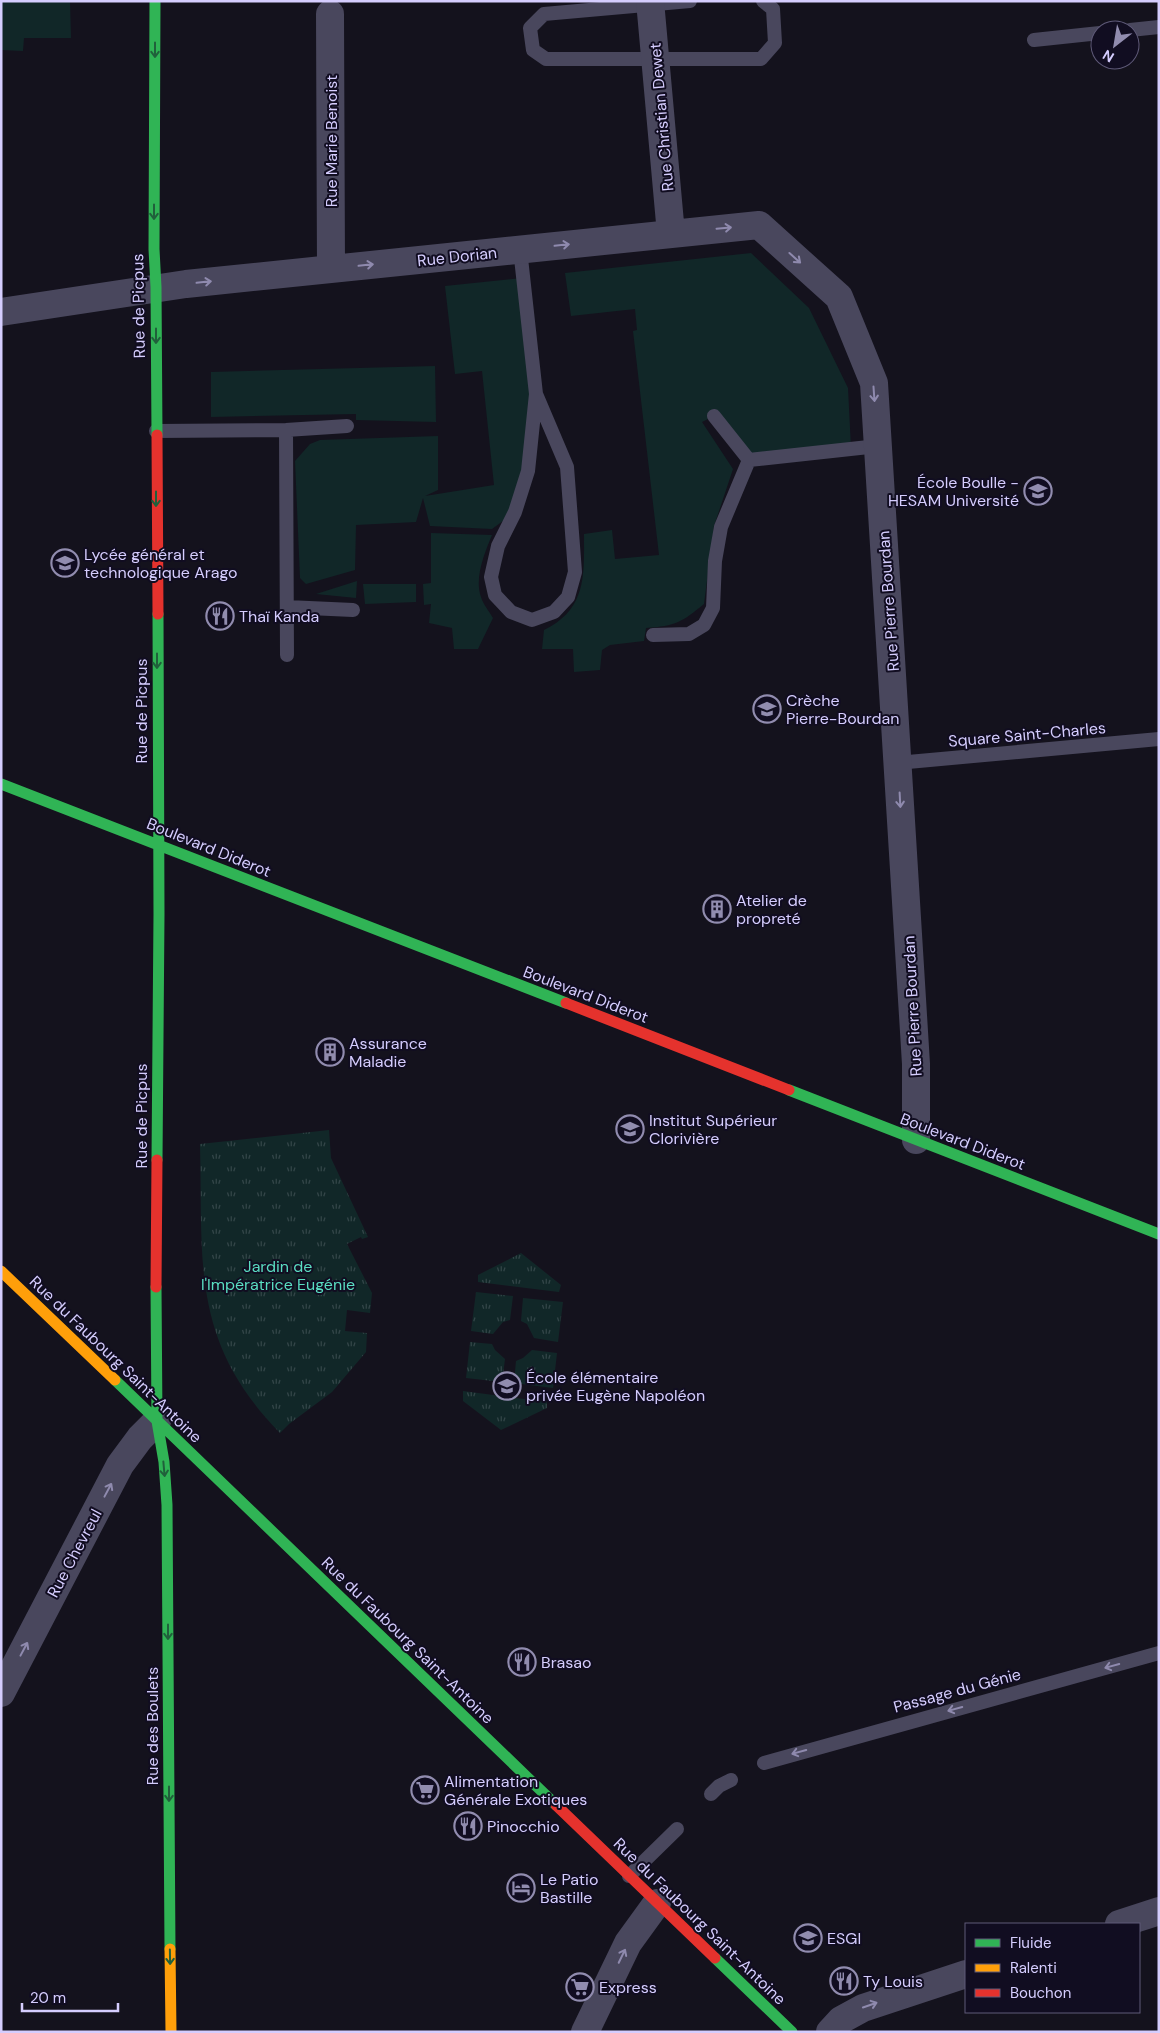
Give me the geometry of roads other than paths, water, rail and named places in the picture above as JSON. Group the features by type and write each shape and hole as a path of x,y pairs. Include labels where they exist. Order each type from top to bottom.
{"main road":[{"name":"Rue de Picpus","path":"155,1 154,249 156,287 158,844 157,1421"},
{"name":"Boulevard Diderot","path":"1,784 1159,1234"},
{"name":"Rue du Faubourg Saint-Antoine","path":"1,1271 792,2032"},
{"name":"Rue des Boulets","path":"157,1421 164,1462 167,1505 171,2032"}],"street":[{"name":"Rue Christian Dewet","path":"650,3 671,234"},
{"name":"Rue Marie Benoist","path":"330,14 331,268"},
{"name":"Rue Dorian","path":"1,312 156,287 759,225"},
{"name":"Rue Pierre Bourdan","path":"759,225 839,297 874,383 916,1064 916,1140"},
{"name":"Rue Chevreul","path":"1,1692 120,1465 140,1438 157,1421"},
{"path":"585,2032 628,1943 657,1903"},
{"path":"1122,1923 1159,1911"},
{"path":"830,2032 841,2020 864,2008 965,1974"}],"lane":[{"path":"690,1 650,3 544,14 530,28 533,50 546,59 761,58 775,42 773,8 763,1"},
{"path":"1140,29 1159,27"},
{"path":"1034,40 1090,34"},
{"path":"520,249 536,394 528,471 515,512 498,546 490,577 495,595 511,612 532,620 554,612 568,597 575,572 567,467 536,394"},
{"path":"714,416 749,460"},
{"path":"156,431 286,430 347,426"},
{"path":"286,430 288,655"},
{"path":"749,460 878,446"},
{"path":"653,635 689,634 704,625 713,608 715,561 721,527 749,460"},
{"path":"287,607 354,610"},
{"name":"Square Saint-Charles","path":"898,763 1159,739"},
{"name":"Passage du Génie","path":"764,1763 1159,1653"},
{"path":"711,1794 719,1786 731,1780"},
{"path":"629,1876 677,1829"}],"place":[{"name":"École Boulle - HESAM Université","path":"1038,491"},
{"name":"Lycée général et technologique Arago","path":"65,563"},
{"name":"Thaï Kanda","path":"220,616"},
{"name":"Crèche Pierre-Bourdan","path":"767,709"},
{"name":"Atelier de propreté","path":"717,909"},
{"name":"Assurance Maladie","path":"330,1052"},
{"name":"Institut Supérieur Clorivière","path":"630,1129"},
{"name":"École élémentaire privée Eugène Napoléon","path":"507,1386"},
{"name":"Brasao","path":"522,1662"},
{"name":"Alimentation Générale Exotiques","path":"425,1790"},
{"name":"Pinocchio","path":"468,1826"},
{"name":"Le Patio Bastille","path":"521,1888"},
{"name":"ESGI","path":"808,1938"},
{"name":"Ty Louis","path":"844,1981"},
{"name":"Express","path":"580,1987"}],"park label":[{"name":"Jardin de l'Impératrice Eugénie","path":"278,1275"}]}
